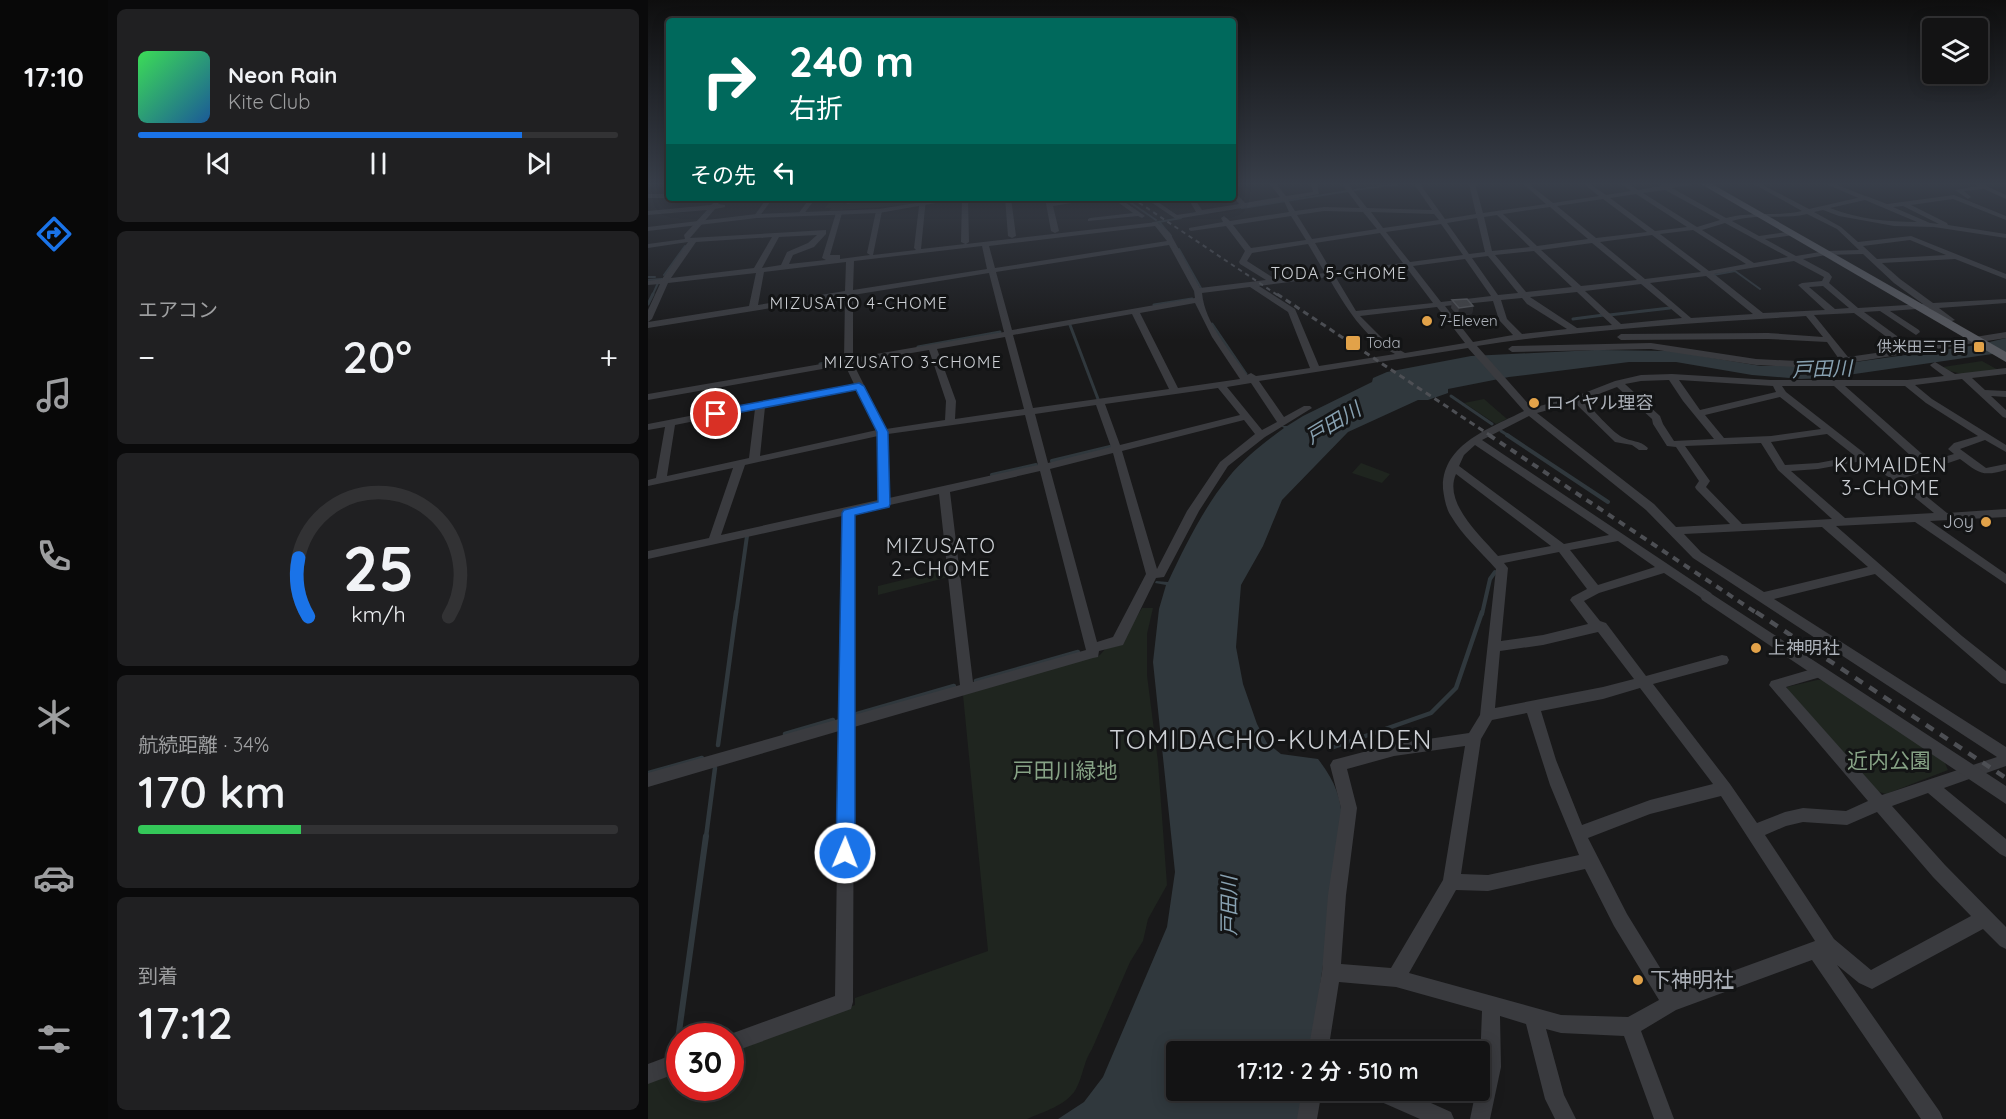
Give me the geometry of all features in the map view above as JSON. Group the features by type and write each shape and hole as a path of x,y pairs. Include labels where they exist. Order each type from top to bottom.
{"main road":[{"path":"1798,236 2004,356"}],"street":[{"path":"648,245 717,236"},
{"path":"692,238 730,236"},
{"path":"753,308 758,271 776,236"},
{"path":"785,265 790,254 811,245 819,236"},
{"path":"832,236 826,258 1010,236"},
{"path":"871,253 874,236"},
{"path":"918,248 919,236"},
{"path":"965,236 965,242"},
{"path":"648,281 850,261 1057,236"},
{"path":"1167,236 1250,380 1282,422"},
{"path":"1238,236 1249,251"},
{"path":"1307,236 1354,314 1383,344 1405,356"},
{"path":"1249,251 1355,236"},
{"path":"1386,236 1469,343 1530,412 1650,507 1697,555 2006,754"},
{"path":"1453,236 1496,298 1503,320 1520,337"},
{"path":"1488,236 1493,253 1527,294 1583,334"},
{"path":"1523,236 1617,325"},
{"path":"1589,236 1684,320 1692,335"},
{"path":"648,397 1135,311 1200,294 1251,284 1631,236"},
{"path":"1659,236 1759,316 1768,336"},
{"path":"1707,236 1754,266"},
{"path":"1755,236 1826,275 1828,277 1825,283"},
{"path":"1758,238 1768,236"},
{"path":"1849,236 1873,261 1951,320 1942,321"},
{"path":"648,320 667,279 692,238"},
{"path":"1858,244 1911,238 2006,277"},
{"path":"648,325 1171,242"},
{"path":"648,780 1093,653 985,245"},
{"path":"1249,251 1243,262 1273,281"},
{"path":"1354,314 1709,274 1793,257 1865,252"},
{"path":"1873,261 1954,256"},
{"path":"850,261 848,362 883,432 884,504"},
{"path":"1994,271 2006,268"},
{"path":"1833,312 1802,285 1825,283 1857,311 1912,350"},
{"path":"1251,284 1292,311 1316,371"},
{"path":"1895,294 1913,293"},
{"path":"1583,334 1617,325 2006,301"},
{"path":"1996,302 2006,309"},
{"path":"1882,309 1916,332"},
{"path":"1135,311 1175,392"},
{"path":"1809,314 1846,361"},
{"path":"648,483 883,432 1220,386 1405,356 1469,343 1520,337 1583,334 1768,336 1829,340"},
{"path":"1512,349 1651,346 1756,362 1816,365 2006,335"},
{"path":"932,347 951,401 950,423"},
{"path":"1935,365 1951,376"},
{"path":"1396,978 1451,882 1474,739 1487,716 1502,568 1455,514 1449,494 1449,479 1459,454 1475,440 1530,412 1577,399 1618,383 1641,378 1672,377 1775,382 1907,382 2006,371"},
{"path":"1963,375 2006,416"},
{"path":"1672,377 1686,399 1722,442"},
{"path":"1775,382 1782,394 1864,458 1896,477 1944,516"},
{"path":"1834,382 1928,465"},
{"path":"1907,382 1929,401 2005,448"},
{"path":"1618,383 1657,418 1658,424 1671,444 1764,439 1814,434 1830,430"},
{"path":"648,427 859,386"},
{"path":"1220,386 1261,435"},
{"path":"1982,393 2006,394"},
{"path":"1700,413 1782,394"},
{"path":"1577,399 1619,440 1635,442 1643,448"},
{"path":"1092,648 1118,641 1152,574 1117,450 1100,402"},
{"path":"754,460 760,405"},
{"path":"1152,574 1160,574 1193,511 1224,464 1261,435 1307,408"},
{"path":"648,555 944,491 1117,450 1246,416"},
{"path":"661,480 665,462 663,453 671,422"},
{"path":"1986,436 1953,447 1960,456 1983,471 1989,472 2006,467"},
{"path":"1764,439 1782,468 1842,522"},
{"path":"1475,440 2006,796"},
{"path":"1678,443 1705,481 1700,487 1739,527"},
{"path":"1928,465 1960,456"},
{"path":"1782,468 1818,466 1864,458"},
{"path":"713,542 740,463"},
{"path":"1896,477 1930,467 1928,465"},
{"path":"1453,467 1563,548 1595,590"},
{"path":"944,491 967,689"},
{"path":"744,1039 844,1002 848,513"},
{"path":"1675,531 2006,513"},
{"path":"1918,518 2006,580"},
{"path":"1825,523 2006,679"},
{"path":"1497,560 1621,537"},
{"path":"1597,627 1576,600 1595,590 1665,568"},
{"path":"1763,597 1877,569"},
{"path":"1493,647 1543,640 1601,626 1725,789 1754,832 1822,948 1934,1119"},
{"path":"1487,716 1643,683 1722,660"},
{"path":"1820,672 1776,685 1939,872 2006,940"},
{"path":"1533,708 1558,785 1590,860 1615,910 1671,1003"},
{"path":"1320,1041 1331,972 1337,895 1349,808 1338,765 1394,750 1474,739"},
{"path":"1754,832 1785,819 1803,815 1847,818 1929,785 2006,760"},
{"path":"1929,785 2006,849"},
{"path":"1579,834 1656,804 1725,789"},
{"path":"1451,882 1488,883 1590,860"},
{"path":"1822,948 1872,980 1985,918"},
{"path":"1331,972 1396,978 1561,1024 1630,1027 1671,1003 1822,948"},
{"path":"1480,1119 1491,1066 1491,1005"},
{"path":"1533,1016 1555,1100 1566,1119"},
{"path":"1630,1027 1664,1119"},
{"path":"648,1074 666,1067"},
{"path":"1307,1119 1310,1101"},
{"path":"1402,1101 1444,1119"}],"green space":[{"path":"1982,361 2000,371 1962,374 1942,369 1943,367"},
{"path":"1484,399 1507,419 1496,424 1464,403"},
{"path":"1361,463 1390,474 1382,483 1352,473"},
{"path":"948,569 949,577 878,595 878,586"},
{"name":"戸田川緑地","path":"1142,608 1153,608 1147,634 1147,675 1158,762 1167,885 1148,919 1143,941 1130,962 1072,1095 1054,1107 1027,1119 648,1119 648,1082 666,1076 666,1101 744,1101 744,1047 855,1005 855,998 988,951 963,695 1100,655 1106,648 1120,644"},
{"name":"近内公園","path":"1824,680 1944,761 1948,770 1886,794 1876,791 1788,693 1787,687"}],"water":[{"name":"戸田川","path":"2006,338 2006,352 1827,378 1801,379 1752,375 1676,362 1629,362 1509,377 1448,389 1448,393 1428,400 1418,400 1348,432 1282,500 1263,546 1241,585 1236,647 1243,684 1257,724 1267,743 1281,754 1318,759 1333,783 1341,808 1342,828 1312,1041 1166,1041 1166,1101 1302,1101 1298,1119 1058,1119 1084,1102 1103,1077 1167,927 1175,872 1153,662 1159,609 1166,585 1155,583 1156,581 1168,582 1210,502 1247,457 1284,428 1281,426 1287,426 1387,372 1471,356 1599,348 1600,350 1671,351 1761,366 1827,366 1977,345"}],"building":[{"path":"1467,299 1473,306 1459,308 1452,300"}],"waterway":[{"path":"664,275 685,246"},
{"path":"1179,249 1202,290"},
{"path":"1713,275 1735,271 1760,289"},
{"path":"648,277 655,277"},
{"path":"648,280 662,279"},
{"path":"652,296 658,283"},
{"path":"648,304 652,296"},
{"path":"1154,305 1192,299"},
{"path":"1609,315 1670,308"},
{"path":"1573,319 1604,315"},
{"path":"1212,324 1246,374"},
{"path":"1070,325 1098,399"},
{"path":"918,347 1000,332"},
{"path":"820,364 843,360"},
{"path":"1451,396 1492,424"},
{"path":"1501,431 1509,436"},
{"path":"1507,435 1608,502"},
{"path":"1052,461 1110,447"},
{"path":"992,475 1036,465"},
{"path":"736,614 747,536"},
{"path":"1482,614 1490,579 1495,572"},
{"path":"718,745 736,612"},
{"path":"1331,748 1431,713 1456,688 1482,612"},
{"path":"976,681 1078,652"},
{"path":"857,714 954,686"},
{"path":"785,734 833,720"},
{"path":"648,773 702,758"},
{"path":"706,837 715,768"},
{"path":"680,1023 706,836"}],"railway":[{"path":"1189,236 1279,296"},
{"path":"1277,294 1491,436"},
{"path":"1489,435 1758,614"},
{"path":"1756,612 2006,778"}],"place":[{"name":"7-Eleven","path":"1427,321"},
{"name":"Toda","path":"1353,343"},
{"name":"供米田三丁目","path":"1979,347"},
{"name":"ロイヤル理容","path":"1534,403"},
{"name":"Joy","path":"1986,522"},
{"name":"上神明社","path":"1756,648"},
{"name":"下神明社","path":"1638,980"}],"district":[{"name":"TODA 5-CHOME","path":"1339,273"},
{"name":"MIZUSATO 4-CHOME","path":"859,303"},
{"name":"MIZUSATO 3-CHOME","path":"913,362"},
{"name":"KUMAIDEN 3-CHOME","path":"1891,476"},
{"name":"MIZUSATO 2-CHOME","path":"941,558"},
{"name":"TOMIDACHO-KUMAIDEN","path":"1271,740"}],"route":[{"path":"716,414 859,386 883,432 884,504 848,513 845,853"}]}
